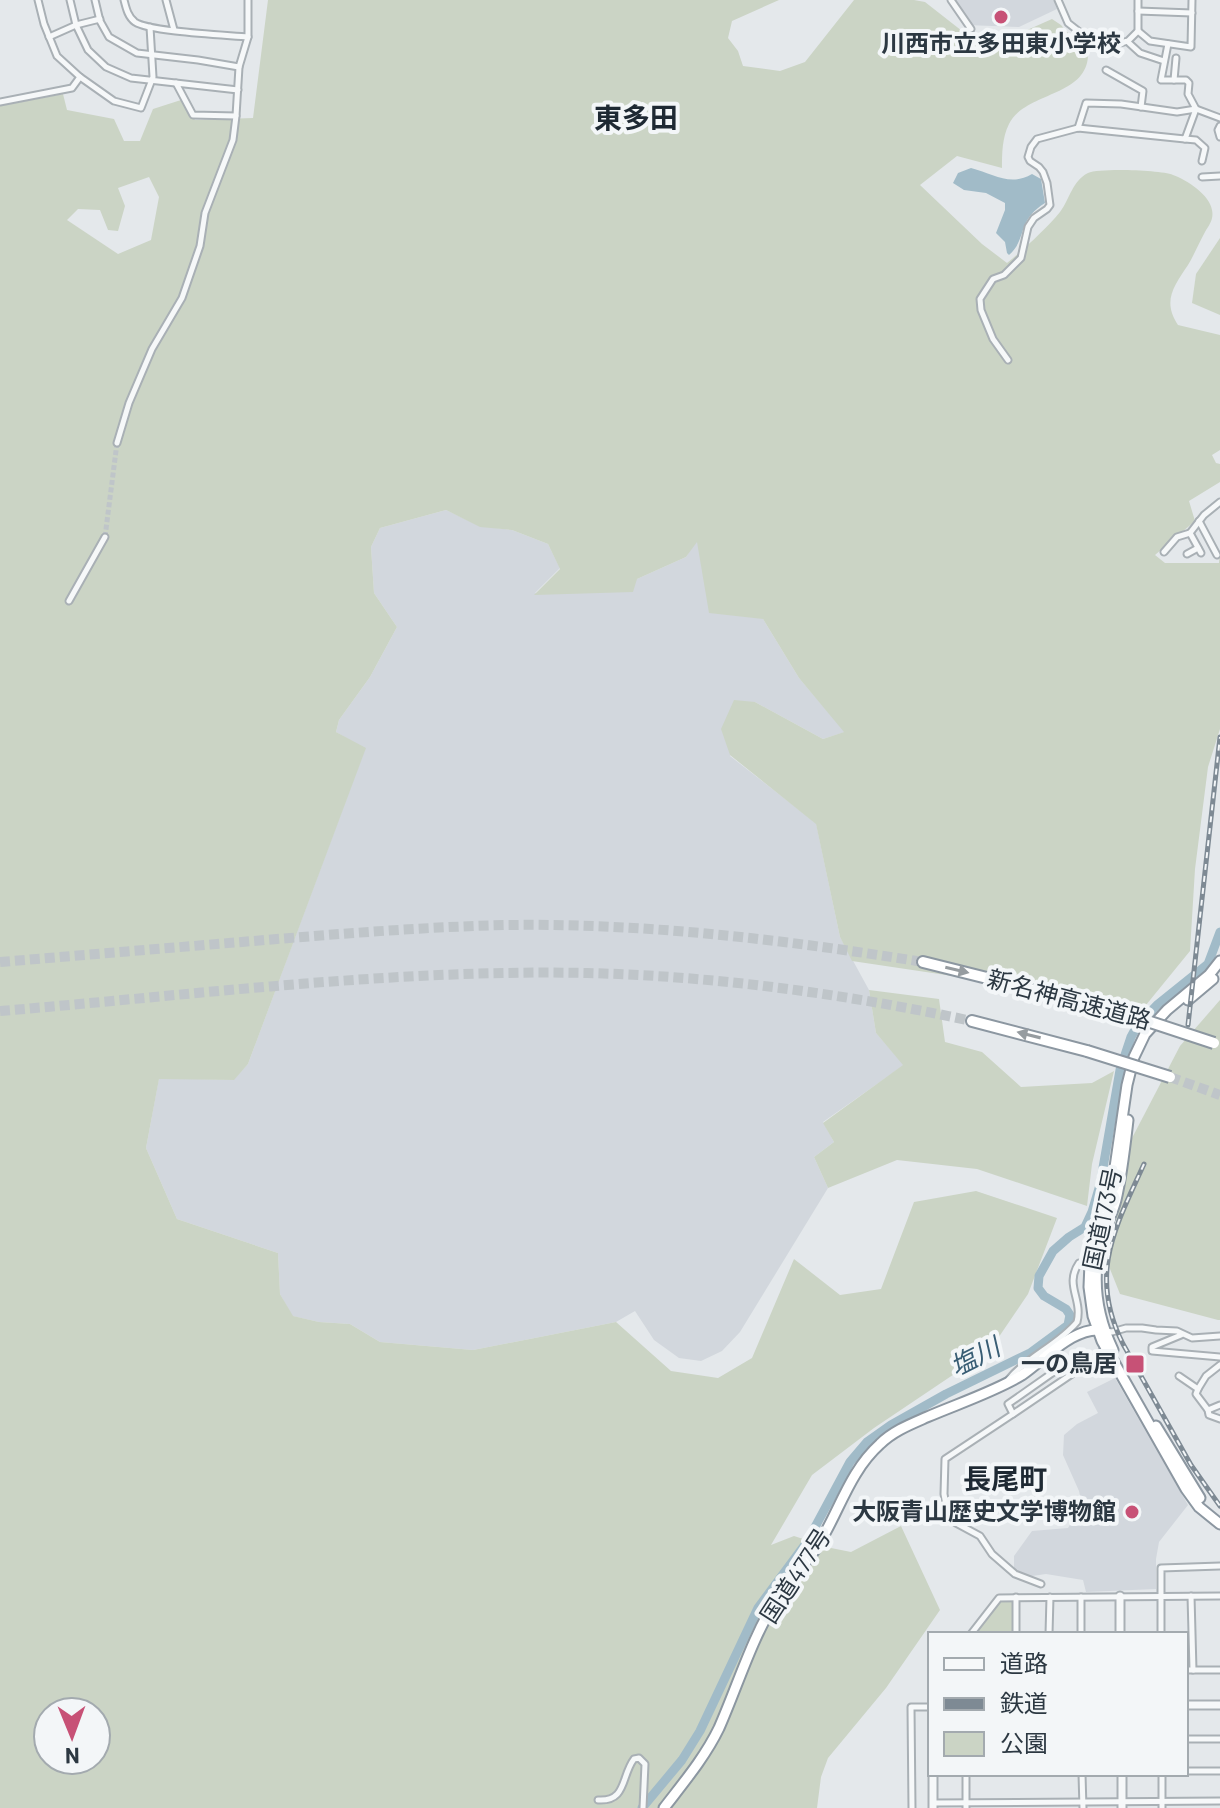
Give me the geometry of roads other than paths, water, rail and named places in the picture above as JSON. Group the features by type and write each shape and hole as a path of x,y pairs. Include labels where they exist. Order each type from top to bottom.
{"highway":[{"name":"国道173号","path":"1220,961 1145,1034 1134,1057 1113,1181 1090,1263 1089,1287 1093,1316 1122,1367 1199,1497 1220,1517"},
{"name":"新名神高速道路","path":"923,962 1090,1004 1214,1043"},
{"name":"国道173号","path":"1220,970 1201,991 1170,1014 1142,1052 1130,1104 1118,1191 1102,1237 1095,1285 1106,1348 1186,1489 1199,1507 1220,1524"},
{"name":"新名神高速道路","path":"972,1021 1087,1051 1170,1077"},
{"name":"国道477号","path":"664,1808 703,1756 718,1729 753,1644 776,1600 816,1549 844,1492 880,1443 900,1430 1021,1375 1079,1333 1101,1330"}],"street":[{"path":"38,0 57,56 114,101 141,108 152,80 150,27"},
{"path":"70,0 76,25 88,50 106,67 131,78 238,90"},
{"path":"95,0 109,37 137,53 239,67"},
{"path":"124,0 134,22 150,27 248,37"},
{"path":"166,0 174,30"},
{"path":"117,443 129,403 152,349 182,298 200,246 205,213 233,140 239,67 248,37 248,0"},
{"path":"951,0 971,29"},
{"path":"1058,0 1068,23 1086,37 1109,46 1128,41 1138,31 1138,0"},
{"path":"1138,31 1150,41 1191,47 1192,0"},
{"path":"1138,11 1192,13"},
{"path":"49,37 100,19"},
{"path":"1129,43 1140,53 1164,61"},
{"path":"1168,44 1161,80 1186,80 1189,83 1188,94 1196,109 1185,139"},
{"path":"1174,80 1176,58"},
{"path":"1106,70 1143,91 1141,107"},
{"path":"0,102 72,88 80,77"},
{"path":"176,83 193,115 236,116"},
{"path":"1078,128 1086,103 1177,112 1196,109 1220,118"},
{"path":"1220,126 1220,137"},
{"path":"1008,360 989,331 980,299 993,279 1004,275 1021,258 1028,227 1050,205 1043,172 1028,157 1034,141 1078,128 1196,140 1205,148 1202,161"},
{"path":"1202,177 1220,176"},
{"path":"1164,552 1177,537 1190,533 1220,502"},
{"path":"1199,521 1217,555"},
{"path":"1187,554 1199,550 1190,533"},
{"path":"69,601 105,537"},
{"path":"1006,1383 1030,1359 1077,1322 1078,1306 1072,1282 1079,1263 1090,1263"},
{"path":"1101,1330 1112,1332 1142,1328 1177,1331 1192,1338 1220,1336"},
{"path":"1182,1334 1152,1347 1152,1351 1220,1357"},
{"path":"1041,1584 1015,1574 992,1554 980,1536 956,1523 944,1494 945,1459 1106,1348"},
{"path":"1056,1349 1072,1374"},
{"path":"1013,1414 1008,1404 1065,1364"},
{"path":"1220,1365 1206,1376 1196,1394 1209,1415 1220,1419"},
{"path":"1179,1376 1198,1389"},
{"path":"1208,1410 1220,1405"},
{"path":"1161,1632 1161,1568 1220,1566"},
{"path":"1120,1596 1120,1632"},
{"path":"1191,1596 1190,1670 1220,1670"},
{"path":"973,1632 999,1598 1220,1596"},
{"path":"1016,1597 1016,1632"},
{"path":"1049,1632 1050,1597"},
{"path":"1081,1597 1081,1632"},
{"path":"1188,1705 1220,1705"},
{"path":"912,1808 911,1707 928,1707"},
{"path":"1188,1739 1220,1739"},
{"path":"598,1800 614,1798 625,1781 629,1766 639,1758 645,1764 643,1808"},
{"path":"1188,1771 1220,1771"},
{"path":"933,1776 933,1806 1194,1804 1220,1801"},
{"path":"966,1776 966,1805"},
{"path":"1082,1776 1083,1805"},
{"path":"1122,1776 1122,1805"},
{"path":"1162,1776 1162,1804"}],"water":[{"path":"971,168 1009,179 1032,174 1041,179 1045,203 1030,216 1019,242 1009,255 1005,242 996,233 1005,203 986,193 964,190 953,183 958,173"}],"waterway":[{"name":"塩川","path":"642,1808 682,1760 700,1731 758,1608 807,1542 850,1462 867,1442 946,1394 1030,1353 1068,1325 1070,1315 1066,1309 1044,1296 1038,1288 1039,1276 1053,1251 1085,1227 1092,1212 1100,1185 1120,1070 1131,1037 1157,1005 1208,964 1220,932"}],"tunnel":[{"path":"105,537 117,443"},
{"path":"0,962 348,933 507,925 612,927 716,934 923,962"},
{"path":"0,1011 367,979 587,973 684,978 780,988 972,1021"},
{"path":"1170,1077 1220,1095"}],"railway":[{"path":"1188,1025 1220,737"},
{"path":"1144,1164 1115,1231 1107,1273 1107,1295 1123,1344 1191,1465 1220,1506"}],"place":[{"name":"川西市立多田東小学校","path":"1001,17"},
{"name":"一の鳥居","path":"1135,1364"},
{"name":"大阪青山歴史文学博物館","path":"1132,1512"}],"district":[{"name":"東多田","path":"636,118"},
{"name":"長尾町","path":"1005,1479"}]}
